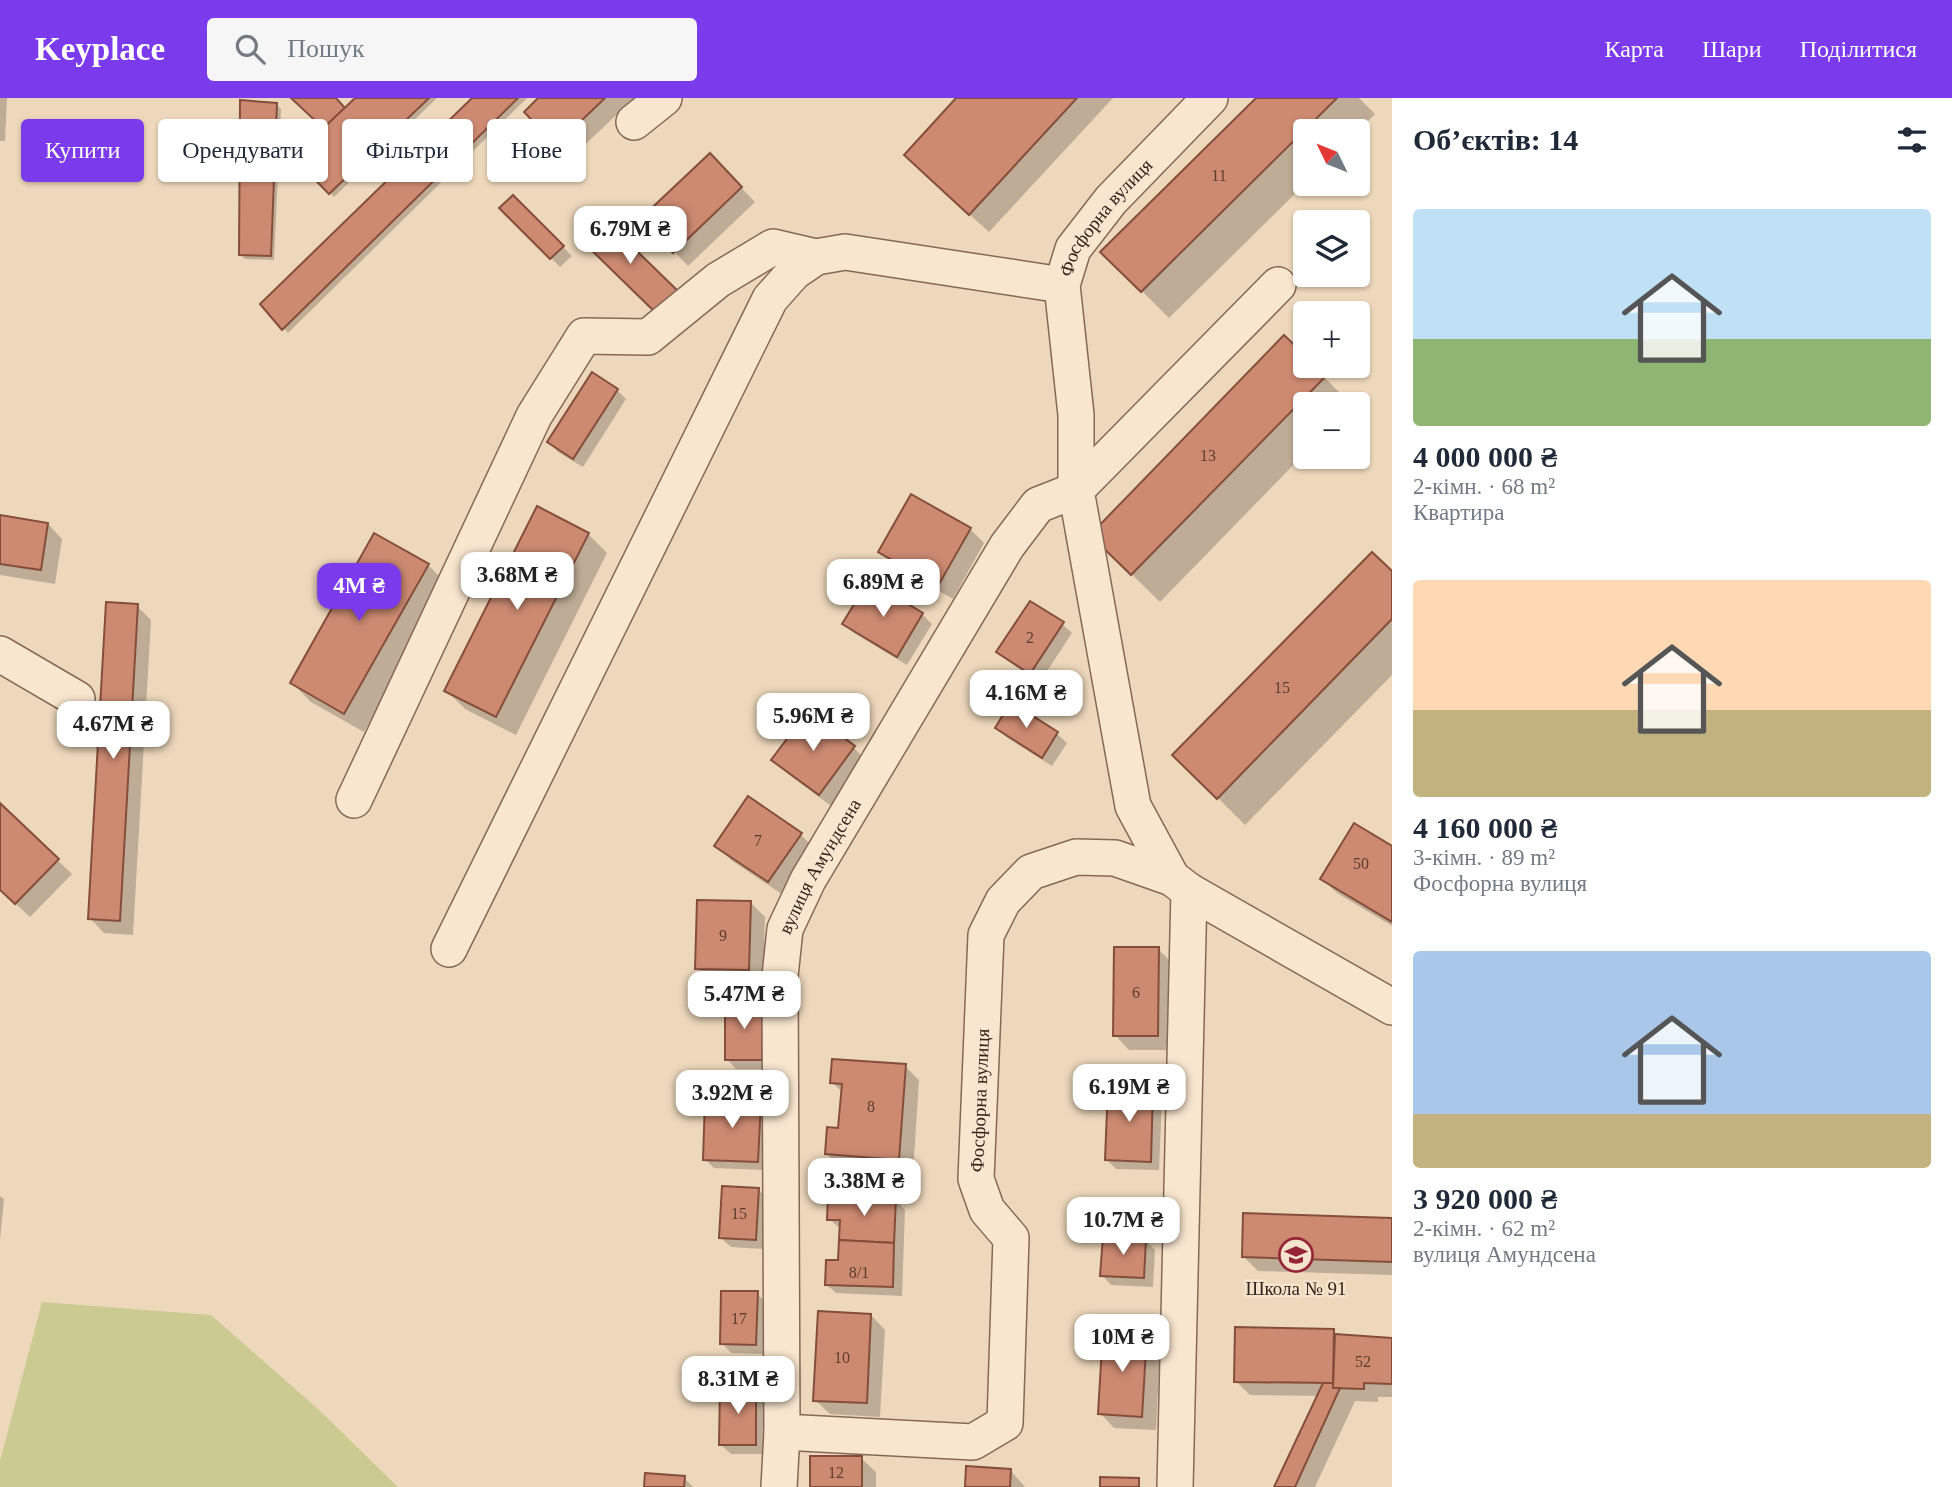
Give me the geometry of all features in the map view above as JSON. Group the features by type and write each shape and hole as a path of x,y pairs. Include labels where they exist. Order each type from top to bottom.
{"street":[{"path":"634,122 664,98"},
{"name":"Фосфорна вулиця","path":"1181,885 1133,806 1076,490 1076,415 1062,285 1073,249 1111,200 1210,98"},
{"path":"354,800 534,416 584,337 648,337 718,280 773,247 816,257 845,252 1062,285"},
{"path":"449,949 770,299 794,272 816,257"},
{"path":"1076,490 1278,285"},
{"name":"вулиця Амундсена","path":"779,1487 782,1432 780,976 785,929 808,880 1007,546 1038,505 1076,490"},
{"path":"0,654 78,699"},
{"name":"Фосфорна вулиця","path":"782,1432 973,1442 1005,1423 1012,1238 987,1210 976,1179 986,936 1003,901 1031,872 1076,857 1115,858 1181,885 1392,1007"},
{"path":"1175,1487 1181,885"}],"shaded area":[{"path":"42,1302 211,1315 318,1409 398,1487 0,1487 0,1461"}],"building":[{"path":"291,98 336,98 345,108 328,123 328,119 313,119"},
{"path":"355,98 429,98 407,119 342,119 342,182 329,194 317,182 328,182 328,124"},
{"path":"472,98 518,98 497,119 487,119 487,128 473,142 473,119 450,119"},
{"path":"538,98 605,98 583,119 531,119 524,112"},
{"path":"956,98 1077,98 969,215 904,155"},
{"path":"1256,98 1337,98 1316,119 1293,119 1293,142 1141,292 1100,252"},
{"path":"240,100 277,103 276,119 240,119"},
{"path":"710,153 742,187 673,253 640,219"},
{"path":"239,182 274,182 271,256 239,255"},
{"path":"386,182 433,182 282,330 260,304"},
{"path":"513,195 564,246 550,259 499,208"},
{"path":"601,216 680,293 658,315 579,238"},
{"path":"1284,335 1293,344 1293,378 1324,378 1310,392 1293,392 1293,410 1131,575 1090,535"},
{"path":"592,372 618,389 573,459 547,442"},
{"path":"911,494 971,528 938,586 878,552"},
{"path":"537,506 589,533 496,717 444,691"},
{"path":"0,515 48,523 41,570 0,564"},
{"path":"374,533 429,564 344,714 290,683"},
{"path":"1372,552 1392,571 1392,619 1217,799 1172,755"},
{"path":"869,580 923,613 897,657 842,624"},
{"path":"1030,601 1064,622 1030,674 996,652"},
{"path":"106,602 138,604 120,921 88,919"},
{"path":"1011,702 1058,732 1042,758 995,728"},
{"path":"808,711 855,746 819,795 771,760"},
{"path":"748,796 802,833 768,882 714,846"},
{"path":"0,803 59,859 15,904 0,890"},
{"path":"1354,823 1392,846 1392,922 1320,879"},
{"path":"697,900 751,901 749,970 695,969"},
{"path":"1114,947 1159,947 1158,1036 1113,1036"},
{"path":"725,1002 763,1002 762,1060 725,1060"},
{"path":"832,1059 906,1064 899,1160 825,1154 827,1127 838,1128 842,1084 830,1083"},
{"path":"1108,1086 1153,1087 1151,1162 1105,1160"},
{"path":"705,1099 761,1101 758,1162 703,1160"},
{"path":"722,1186 759,1188 756,1240 719,1238"},
{"path":"828,1196 896,1198 894,1243 839,1240 840,1220 827,1220"},
{"path":"1243,1213 1392,1218 1392,1262 1242,1257"},
{"path":"1103,1236 1146,1239 1144,1278 1100,1276"},
{"path":"839,1240 894,1243 893,1287 825,1285 826,1260 838,1260"},
{"path":"721,1291 758,1291 756,1345 720,1344"},
{"path":"818,1311 871,1314 867,1403 813,1401"},
{"path":"1235,1327 1334,1329 1333,1383 1234,1382"},
{"path":"1103,1330 1147,1333 1142,1417 1098,1414"},
{"path":"1335,1334 1392,1338 1392,1384 1364,1383 1364,1389 1333,1388"},
{"path":"1323,1383 1333,1383 1333,1388 1340,1388 1295,1487 1274,1487"},
{"path":"720,1386 756,1386 756,1445 719,1445"},
{"path":"810,1456 862,1456 862,1487 810,1487"},
{"path":"966,1466 1011,1469 1010,1487 965,1487"},
{"path":"645,1473 685,1476 684,1487 644,1487"},
{"path":"1100,1477 1139,1478 1139,1487 1100,1487"}],"place":[{"name":"Школа № 91","path":"1296,1255"}]}
